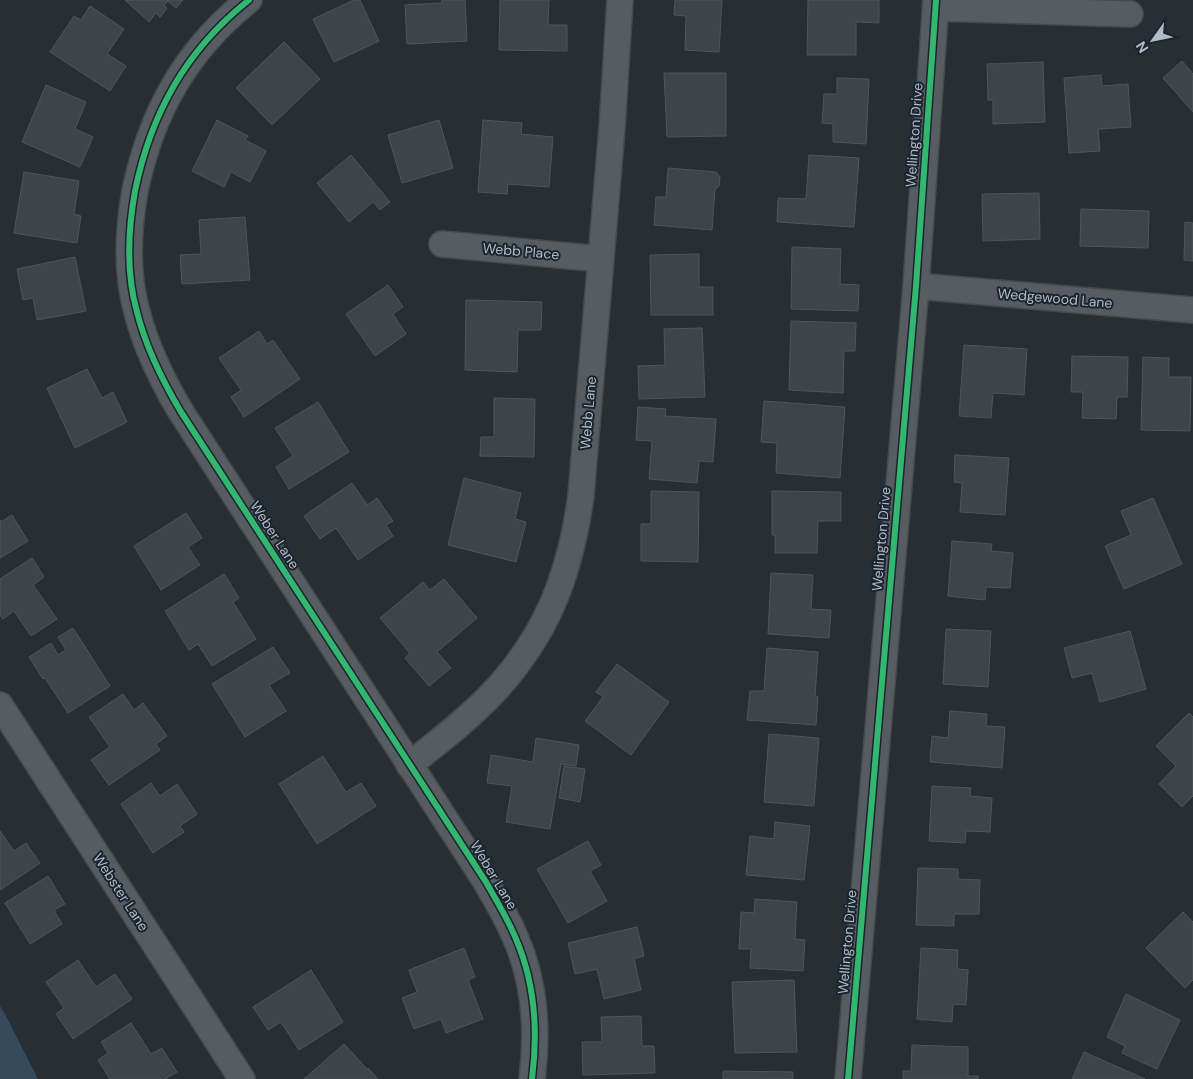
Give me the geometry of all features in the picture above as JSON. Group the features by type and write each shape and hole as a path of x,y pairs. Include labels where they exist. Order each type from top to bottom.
{"street":[{"name":"Weber Lane","path":"249,0 218,27 196,53 170,93 151,131 138,180 130,227 129,257 136,310 153,360 181,412 486,882 517,941 534,1011 535,1048 532,1079"},
{"name":"Webb Lane","path":"409,765 468,717 505,679 538,632 562,582 576,531 581,495 620,0"},
{"path":"936,4 1130,14"},
{"name":"Wellington Drive","path":"848,1079 916,286 936,4"},
{"name":"Webb Place","path":"442,244 601,259"},
{"name":"Wedgewood Lane","path":"916,286 1193,310"},
{"name":"Webster Lane","path":"0,705 242,1079"}],"water":[{"path":"0,1006 5,1014 38,1079 0,1079"}],"building":[{"path":"125,0 183,0 176,8 168,1 164,5 167,8 160,17 156,13 149,22"},
{"path":"354,0 360,0 379,41 334,62 313,19"},
{"path":"442,0 465,0 467,41 407,44 405,5 442,3"},
{"path":"500,0 549,0 548,25 567,25 567,51 499,50"},
{"path":"675,0 722,0 719,52 685,50 686,16 674,15"},
{"path":"808,0 879,0 879,23 856,22 856,55 807,55"},
{"path":"90,6 124,29 107,54 126,66 110,91 50,52 74,16 81,20"},
{"path":"284,42 320,79 272,125 236,88"},
{"path":"1182,61 1193,74 1193,112 1163,78"},
{"path":"1043,62 1045,122 993,124 993,100 988,100 987,64"},
{"path":"664,73 726,73 726,136 667,137"},
{"path":"1101,75 1102,86 1128,84 1131,127 1098,129 1100,151 1069,153 1064,78"},
{"path":"837,78 869,79 866,144 833,142 833,124 822,123 824,94 837,94"},
{"path":"46,85 86,102 75,129 93,137 80,167 22,142"},
{"path":"217,120 248,136 245,140 266,151 250,182 231,172 224,187 192,171"},
{"path":"439,120 453,168 402,183 388,135"},
{"path":"483,120 522,123 521,134 553,137 549,187 508,184 507,194 478,192"},
{"path":"351,155 390,202 380,210 373,202 349,222 317,183"},
{"path":"809,155 859,158 854,227 777,222 778,198 806,199"},
{"path":"668,168 716,172 720,177 719,186 715,189 712,230 654,225 656,197 666,197"},
{"path":"24,172 79,181 74,214 81,216 77,243 14,233"},
{"path":"1039,193 1040,239 983,241 982,194"},
{"path":"1081,209 1149,211 1148,248 1080,246"},
{"path":"245,217 250,280 182,284 180,255 201,254 199,220"},
{"path":"1185,222 1193,223 1193,261 1184,260"},
{"path":"792,247 841,249 840,284 859,285 858,311 791,309"},
{"path":"699,254 699,287 713,287 713,315 651,315 650,255"},
{"path":"75,257 86,311 37,320 33,298 23,300 17,269"},
{"path":"388,285 403,307 393,314 406,334 375,356 346,314"},
{"path":"466,300 542,302 541,330 518,330 517,372 465,370"},
{"path":"791,321 856,323 855,351 844,351 843,393 789,390"},
{"path":"702,328 705,397 639,399 638,366 665,365 664,329"},
{"path":"259,331 267,344 273,340 300,379 244,417 231,397 241,390 219,358"},
{"path":"964,345 1027,349 1024,395 993,393 991,418 959,416"},
{"path":"1072,356 1128,357 1127,397 1117,397 1116,419 1082,418 1083,392 1071,392"},
{"path":"1143,357 1169,358 1169,377 1191,377 1190,431 1141,430"},
{"path":"87,369 102,398 113,392 127,422 75,448 47,388"},
{"path":"494,398 535,399 534,457 480,456 481,437 494,437"},
{"path":"764,401 845,407 840,478 776,473 777,443 761,442"},
{"path":"318,402 349,452 289,489 276,467 293,456 275,428"},
{"path":"638,407 666,409 665,416 716,419 713,462 699,461 697,483 649,479 652,441 636,440"},
{"path":"955,455 1009,458 1005,515 960,512 962,483 954,482"},
{"path":"464,478 521,493 515,519 526,522 516,562 448,545"},
{"path":"352,483 367,505 377,498 393,521 386,525 393,536 358,560 336,528 320,539 304,516"},
{"path":"651,491 699,492 698,562 641,561 641,524 651,524"},
{"path":"772,491 841,492 841,521 818,521 817,553 775,553 775,535 772,535"},
{"path":"1153,498 1182,564 1124,589 1105,546 1131,535 1121,511"},
{"path":"186,513 202,538 188,547 200,565 161,590 134,546"},
{"path":"12,515 28,541 0,558 0,520 1,522"},
{"path":"952,541 992,544 991,551 1013,553 1010,588 986,587 985,600 948,596"},
{"path":"32,558 44,577 33,585 57,619 31,636 14,611 3,619 0,615 0,579"},
{"path":"771,573 813,575 811,609 831,610 829,638 768,634"},
{"path":"224,574 239,598 233,602 256,639 212,666 198,644 189,650 165,611"},
{"path":"444,579 477,618 437,652 451,668 429,686 405,658 410,653 380,618 423,582 430,590"},
{"path":"73,628 110,686 68,713 29,657 51,643 58,655 66,650 58,637"},
{"path":"946,629 991,631 988,687 943,684"},
{"path":"1130,631 1146,689 1100,702 1092,673 1072,678 1064,648"},
{"path":"273,647 290,673 269,685 286,711 245,737 212,684"},
{"path":"767,648 818,652 815,696 818,697 816,725 747,720 750,691 764,691"},
{"path":"617,664 669,702 631,755 585,721 603,697 596,692"},
{"path":"123,694 134,710 143,703 167,736 156,744 160,750 109,785 91,760 110,747 89,717"},
{"path":"950,711 987,714 986,726 1005,727 1002,768 930,762 932,736 948,738"},
{"path":"1189,713 1193,717 1193,796 1182,807 1159,784 1176,766 1156,746"},
{"path":"769,734 819,738 814,806 764,802"},
{"path":"536,738 579,745 576,766 561,764 550,829 506,822 512,786 487,783 491,755 533,762"},
{"path":"323,756 346,792 361,783 376,806 317,844 279,784"},
{"path":"564,766 585,769 580,802 559,798"},
{"path":"151,783 160,796 177,784 197,814 180,826 184,832 153,853 121,804"},
{"path":"932,786 971,788 970,796 992,798 990,832 966,831 965,843 929,841"},
{"path":"775,822 810,826 804,880 746,875 750,836 774,839"},
{"path":"0,831 14,851 26,843 40,863 0,890"},
{"path":"588,841 601,865 590,871 607,901 568,923 537,869"},
{"path":"918,868 958,869 958,879 980,880 979,914 954,914 954,926 916,925"},
{"path":"48,876 65,904 54,910 62,924 30,944 5,903"},
{"path":"755,899 797,902 795,939 805,940 803,971 750,968 751,949 739,949 741,912 754,913"},
{"path":"1183,912 1193,922 1193,980 1185,988 1146,948"},
{"path":"637,927 644,956 634,959 641,990 604,999 597,969 575,974 568,943"},
{"path":"464,948 475,977 468,980 483,1019 446,1033 441,1019 414,1029 402,998 417,992 409,970"},
{"path":"921,948 958,950 957,969 968,970 966,1005 953,1004 952,1022 917,1019"},
{"path":"78,960 96,987 115,974 132,999 73,1039 56,1014 64,1008 46,982"},
{"path":"311,970 343,1022 299,1050 281,1022 268,1030 253,1007"},
{"path":"794,980 797,1052 735,1053 732,982"},
{"path":"1126,994 1180,1020 1157,1069 1122,1053 1125,1046 1107,1037"},
{"path":"641,1016 642,1046 654,1046 655,1073 583,1075 582,1042 602,1042 601,1017"},
{"path":"131,1023 151,1054 162,1048 177,1072 165,1079 110,1079 98,1060 108,1053 101,1042"},
{"path":"344,1044 378,1079 304,1079"},
{"path":"912,1045 968,1047 968,1076 978,1076 978,1079 903,1079 903,1071 911,1071"},
{"path":"1084,1052 1145,1079 1072,1079"},
{"path":"723,1071 793,1072 793,1079 723,1079"}],"cycle path":[{"path":"249,0 227,19 189,62 161,109 142,162 135,191 129,252 133,297 155,364 181,412 486,882 506,917 522,956 531,990 535,1026 532,1079"},
{"path":"848,1079 916,286 936,0"}]}
